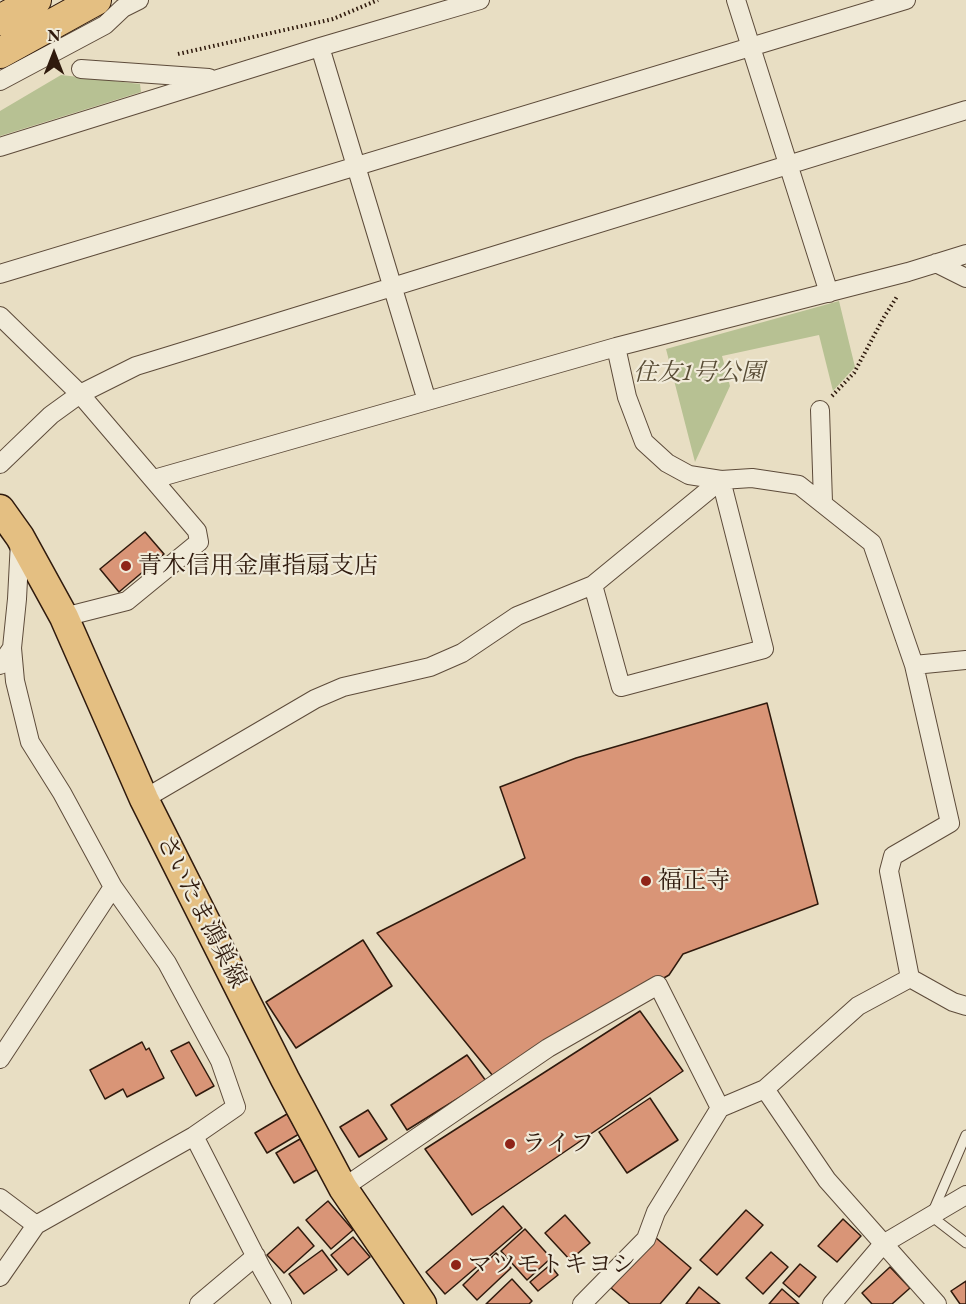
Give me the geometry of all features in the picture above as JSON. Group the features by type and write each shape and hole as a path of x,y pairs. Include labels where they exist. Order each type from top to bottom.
{"highway":[{"path":"0,20 36,0"},
{"path":"0,53 96,0"}],"main road":[{"name":"さいたま鴻巣線","path":"0,509 20,537 64,618 144,799 285,1079 343,1188 422,1304"}],"street":[{"path":"0,81 105,25 123,8 140,0"},
{"path":"0,147 320,47 480,0"},
{"path":"736,0 829,293"},
{"path":"0,274 906,0"},
{"path":"320,47 427,401"},
{"path":"81,69 219,78"},
{"path":"0,464 51,415 80,394 146,363 966,110"},
{"path":"154,479 616,347 829,293 966,254"},
{"path":"936,263 966,278"},
{"path":"0,316 80,394 197,531 199,542 127,601 64,618"},
{"path":"616,347 627,397 644,442 667,463 689,475 721,480 752,478 799,485 873,543 914,664 958,825 893,856 889,871 910,978 953,1002 966,1006"},
{"path":"820,410 823,502"},
{"path":"144,799 315,699 343,687 430,668 462,653 517,616 593,585 721,480"},
{"path":"593,585 621,687 764,650 721,480"},
{"path":"0,1277 36,1225 194,1136 236,1107 220,1061 167,963 113,887 62,793 30,742 15,681 12,648 20,537"},
{"path":"0,665 12,648"},
{"path":"914,664 966,660"},
{"path":"0,1059 113,887"},
{"path":"582,1304 646,1239 656,1212 720,1108 765,1089 858,1006 910,978"},
{"path":"343,1188 548,1048 658,985 720,1108"},
{"path":"765,1089 827,1180 937,1304"},
{"path":"194,1136 282,1304"},
{"path":"832,1304 883,1244 966,1195"},
{"path":"0,1198 36,1225"},
{"path":"200,1304 256,1256"}],"lane":[{"path":"966,1135 931,1216 966,1243"}],"path":[{"path":"173,56 333,19 378,0"},
{"path":"820,410 854,373 898,296 908,272"}],"green space":[{"path":"61,75 140,84 141,92 0,136 0,111"},
{"name":"住友1号公園","path":"839,301 855,367 833,391 819,335 722,356 730,386 695,462 666,349"}],"building":[{"path":"145,532 164,554 119,592 100,569"},
{"name":"福正寺","path":"767,703 818,904 683,954 669,975 493,1076 377,933 525,858 500,787 576,758"},
{"path":"363,940 392,986 296,1048 266,1002"},
{"path":"640,1011 683,1071 472,1215 425,1149"},
{"path":"142,1042 146,1050 149,1048 164,1078 127,1097 123,1089 105,1099 90,1070"},
{"path":"189,1042 214,1086 196,1096 171,1051"},
{"path":"467,1055 486,1081 407,1130 391,1105"},
{"path":"650,1098 678,1140 627,1173 599,1132"},
{"path":"368,1110 387,1139 359,1157 340,1127"},
{"path":"287,1114 299,1134 267,1153 255,1133"},
{"path":"300,1139 318,1169 294,1183 276,1153"},
{"path":"328,1201 353,1230 331,1249 306,1220"},
{"path":"503,1206 522,1228 445,1294 426,1272"},
{"path":"746,1210 763,1225 717,1275 700,1260"},
{"path":"565,1215 590,1243 570,1260 545,1233"},
{"path":"843,1219 861,1236 837,1262 818,1246"},
{"path":"298,1227 314,1246 284,1273 267,1255"},
{"path":"525,1229 551,1258 527,1280 501,1251"},
{"path":"353,1237 370,1257 348,1275 331,1255"},
{"path":"655,1237 691,1268 660,1304 630,1304 611,1288"},
{"path":"322,1250 337,1270 304,1294 289,1274"},
{"path":"771,1252 788,1267 763,1294 746,1278"},
{"path":"496,1253 511,1268 477,1300 463,1285"},
{"path":"800,1264 816,1277 799,1297 783,1283"},
{"path":"550,1265 558,1275 538,1291 530,1282"},
{"path":"890,1267 910,1288 892,1304 872,1304 862,1293"},
{"path":"512,1279 532,1301 529,1304 486,1304"},
{"path":"966,1281 966,1304 960,1304 951,1291"},
{"path":"699,1287 720,1304 686,1304"},
{"path":"782,1289 799,1304 769,1304"}],"place":[{"name":"青木信用金庫指扇支店","path":"126,566"},
{"name":"福正寺","path":"646,881"},
{"name":"ライフ","path":"510,1144"},
{"name":"マツモトキヨシ","path":"456,1265"}]}
